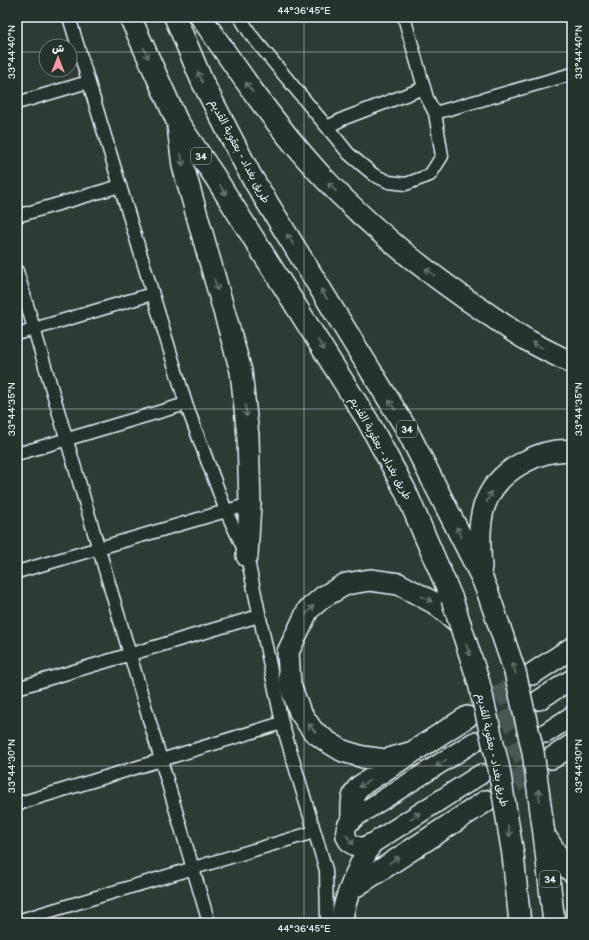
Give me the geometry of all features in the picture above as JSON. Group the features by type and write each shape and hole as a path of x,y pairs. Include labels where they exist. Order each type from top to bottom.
{"highway":[{"name":"طريق بغداد - بعقوبة القديم","path":"130,17 177,121 215,177 368,421 405,490 452,599 479,683 499,769 513,855 520,922"},
{"name":"طريق بغداد - بعقوبة القديم","path":"175,17 202,81 251,176 406,428 481,576 515,672 533,752 554,923"},
{"path":"200,17 277,124 319,173 364,219 413,260 466,300 529,341 572,363"},
{"path":"177,121 183,166 241,371 248,436 250,504 247,556"},
{"path":"481,576 479,541 481,514 488,496 497,482 510,470 531,458 548,452 572,450"},
{"path":"413,752 385,760 363,757 343,751 313,731 300,712 290,685 288,652 308,610 323,597 346,584 370,580 399,584 436,604 460,624"},
{"path":"532,674 572,648"},
{"path":"352,819 352,801 356,790 467,717"},
{"path":"552,758 572,745"},
{"path":"350,890 486,801"},
{"path":"544,834 562,862 572,872"},
{"path":"342,923 350,890 370,845"}],"main road":[{"path":"538,700 572,679"},
{"path":"546,733 572,716"},
{"path":"474,742 352,819 348,823 346,829 348,841 358,847 370,845 481,774"}],"street":[{"path":"69,17 186,404 226,511 247,556 282,723 326,870 327,923"},
{"path":"240,17 251,35 349,154 374,175 389,182 406,184 430,175 442,156 435,113 427,98 404,17"},
{"path":"435,113 572,74"},
{"path":"17,103 88,82"},
{"path":"327,127 345,118 424,88"},
{"path":"17,216 120,186"},
{"path":"17,271 209,923"},
{"path":"17,334 152,294"},
{"path":"17,454 186,404"},
{"path":"17,572 250,504"},
{"path":"17,688 259,616"},
{"path":"17,804 282,723"},
{"path":"17,921 314,832"}],"tunnel":[{"path":"469,715 532,675"},
{"path":"477,740 536,702"},
{"path":"486,771 542,735"},
{"path":"488,799 549,760"}]}
